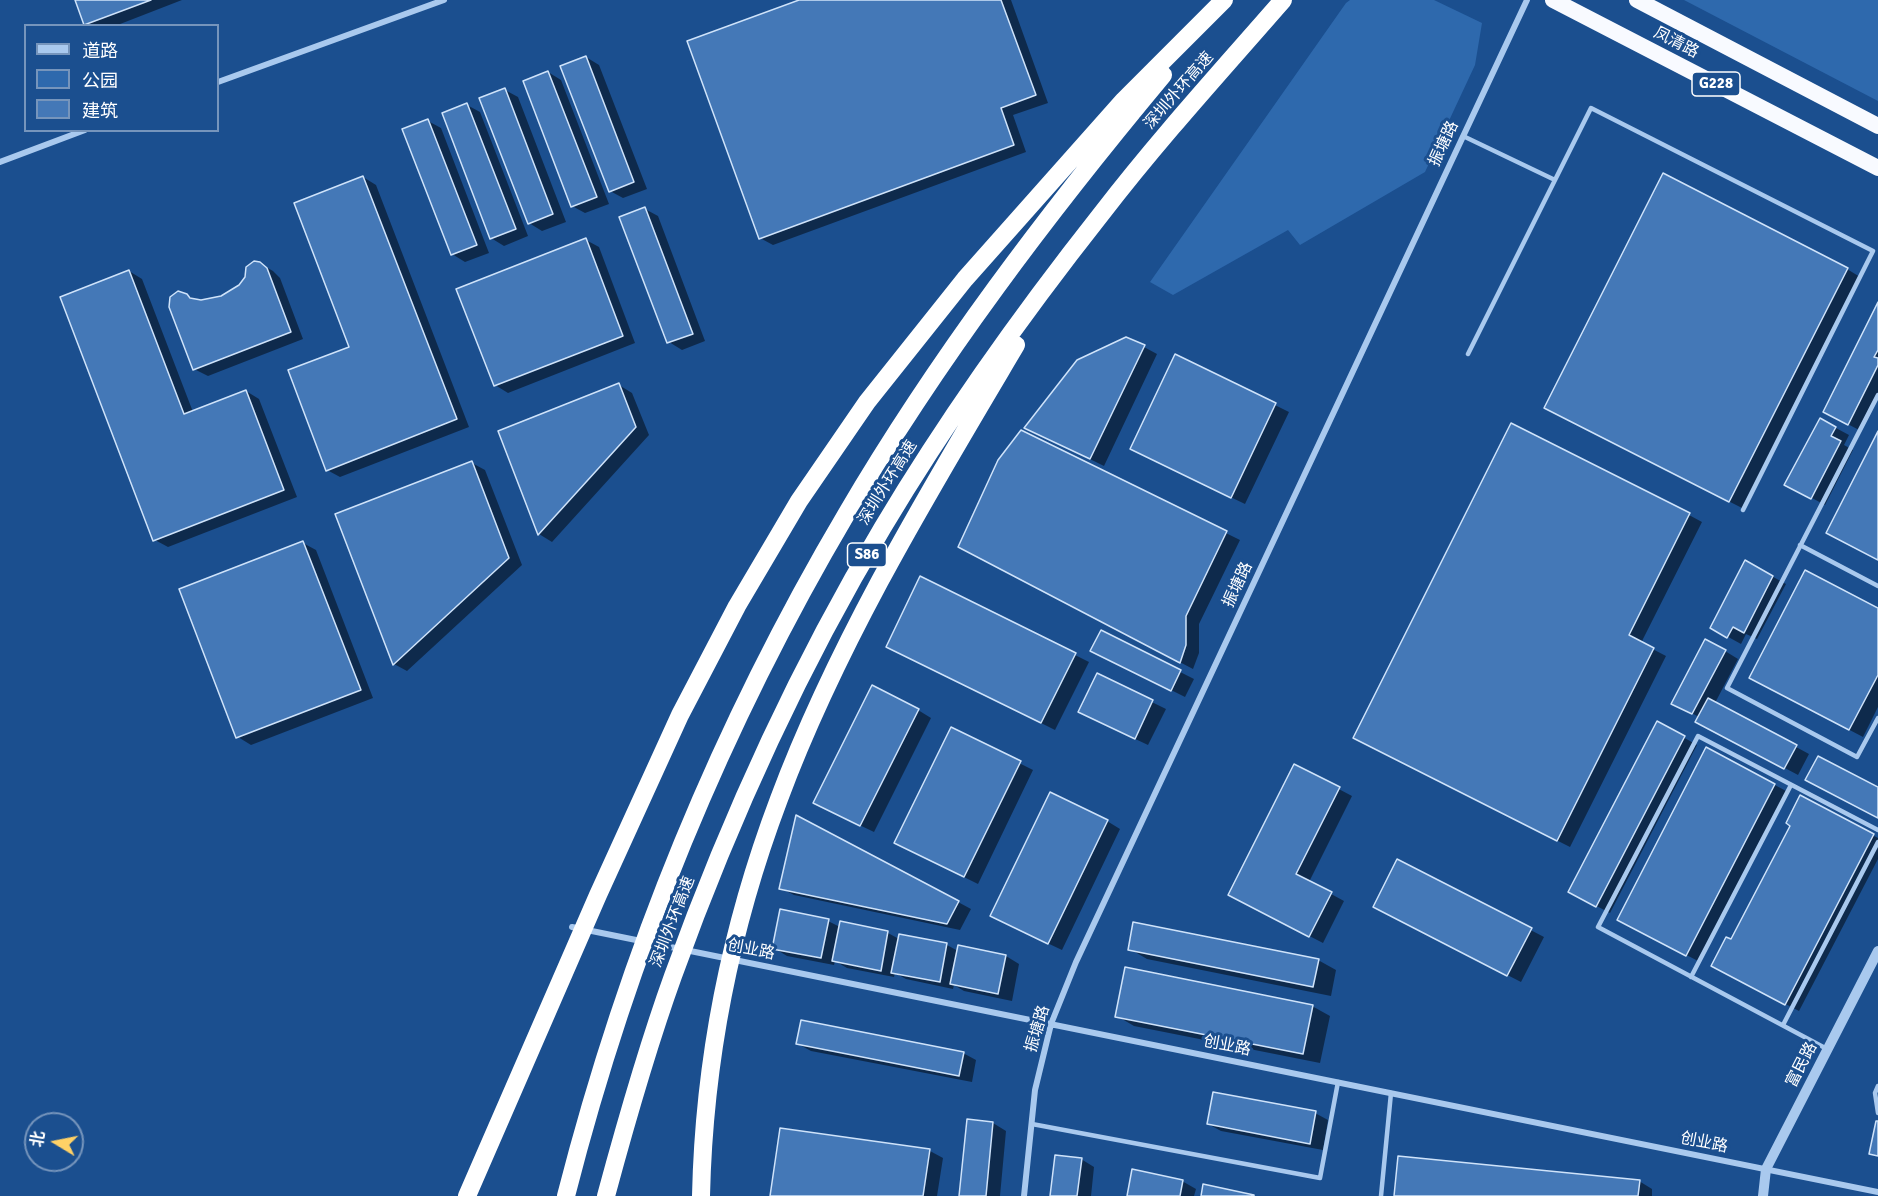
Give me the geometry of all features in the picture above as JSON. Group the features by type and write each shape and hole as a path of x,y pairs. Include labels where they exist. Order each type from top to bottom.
{"highway":[{"path":"467,1196 680,714 736,606 799,501 867,402 965,279 1124,100 1225,0"},
{"name":"深圳外环高速","path":"566,1196 604,1059 665,888 736,722 817,565 878,462 978,312 1084,172 1225,0"},
{"name":"深圳外环高速","path":"606,1196 637,1085 675,968 732,824 778,723 844,595 911,482 990,363 1067,258 1155,148 1283,0"},
{"name":"凤清路","path":"1553,0 1878,168"},
{"name":"凤清路","path":"1636,0 1878,126"},
{"path":"701,1196 709,1086 721,1006 745,902 782,791 825,692 876,590 958,442 1067,258"}],"street":[{"path":"219,82 444,0"},
{"name":"振塘路","path":"1024,1196 1035,1090 1051,1024 1081,952 1527,0"},
{"path":"0,162 80,132"},
{"name":"创业路","path":"572,927 1878,1192"},
{"name":"富民路","path":"1763,1196 1766,1169 1878,951"}],"lane":[{"path":"1468,354 1591,108 1873,251 1743,510"},
{"path":"1463,136 1555,180"},
{"path":"1878,395 1727,688 1857,757 1878,718"},
{"path":"1800,545 1878,586"},
{"path":"1827,1049 1598,927 1698,736 1878,830"},
{"path":"1691,976 1791,784"},
{"path":"1783,1025 1878,842"},
{"path":"1032,1124 1320,1178 1338,1083"},
{"path":"1878,1086 1875,1093 1878,1113"},
{"path":"1381,1196 1391,1093"}],"green space":[{"path":"1350,0 1434,0 1482,23 1475,65 1425,172 1300,245 1288,230 1173,295 1150,282 1346,3"},
{"path":"1684,0 1878,0 1878,101"}],"building":[{"path":"75,0 151,0 87,24 84,24"},
{"path":"799,0 1001,0 1036,95 1001,108 1014,145 759,239 687,41"},
{"path":"586,56 634,182 609,192 560,66"},
{"path":"548,71 597,197 571,207 523,81"},
{"path":"505,88 553,214 528,224 479,98"},
{"path":"467,103 516,229 490,239 442,113"},
{"path":"428,119 477,245 451,255 402,129"},
{"path":"1663,173 1848,268 1729,502 1544,408"},
{"path":"363,176 457,419 326,471 288,370 349,347 294,203"},
{"path":"645,207 693,334 667,343 619,217"},
{"path":"586,238 623,336 494,386 456,289"},
{"path":"254,261 260,262 267,268 291,332 193,370 169,307 170,297 178,291 187,294 190,298 201,300 221,296 239,285 245,277 246,267"},
{"path":"129,270 184,414 246,390 284,490 153,541 60,297"},
{"path":"1878,302 1878,350 1874,357 1878,358 1878,365 1848,425 1823,412"},
{"path":"1126,337 1145,345 1090,459 1024,428 1077,360"},
{"path":"1175,354 1276,403 1231,498 1130,449"},
{"path":"619,383 636,427 538,535 498,431"},
{"path":"1820,418 1836,427 1831,436 1841,441 1811,499 1784,485"},
{"path":"1511,423 1690,513 1629,635 1654,648 1557,841 1353,738"},
{"path":"1021,430 1227,531 1186,616 1186,645 1180,663 958,547 998,460"},
{"path":"1878,431 1878,560 1826,533"},
{"path":"472,461 509,558 393,665 335,514"},
{"path":"303,541 361,690 236,738 179,589"},
{"path":"1745,560 1773,576 1744,633 1733,627 1727,638 1710,628"},
{"path":"1805,570 1878,608 1878,675 1849,730 1749,678"},
{"path":"920,576 1076,653 1041,723 886,647"},
{"path":"1101,630 1181,670 1171,691 1090,651"},
{"path":"1705,639 1726,650 1692,714 1671,704"},
{"path":"1097,673 1153,700 1135,739 1078,712"},
{"path":"872,685 919,709 860,826 813,803"},
{"path":"1708,698 1797,745 1784,769 1695,722"},
{"path":"1657,721 1685,736 1596,907 1568,892"},
{"path":"951,727 1021,761 964,877 894,843"},
{"path":"1706,747 1775,784 1686,956 1617,920"},
{"path":"1818,756 1878,787 1878,818 1805,780"},
{"path":"1294,764 1340,787 1296,874 1332,892 1309,937 1228,895"},
{"path":"1050,792 1108,820 1048,944 990,916"},
{"path":"1800,795 1874,834 1785,1005 1711,966 1726,937 1731,939 1790,826 1786,823"},
{"path":"796,815 959,901 947,924 779,889"},
{"path":"1397,859 1532,928 1507,976 1373,907"},
{"path":"780,909 829,919 821,958 772,949"},
{"path":"840,921 888,931 881,971 832,961"},
{"path":"1133,922 1319,959 1313,987 1128,950"},
{"path":"899,934 947,943 940,982 891,973"},
{"path":"958,945 1006,955 998,994 950,984"},
{"path":"1125,967 1313,1005 1303,1054 1115,1017"},
{"path":"801,1020 964,1052 959,1076 796,1044"},
{"path":"1213,1092 1316,1111 1310,1144 1207,1124"},
{"path":"967,1119 993,1122 986,1196 959,1196"},
{"path":"1876,1121 1878,1121 1878,1156 1869,1154"},
{"path":"780,1128 930,1149 923,1196 770,1196"},
{"path":"1055,1155 1082,1158 1077,1196 1050,1196"},
{"path":"1398,1156 1640,1180 1638,1196 1394,1196"},
{"path":"1132,1169 1183,1180 1180,1196 1127,1196"},
{"path":"1203,1184 1254,1195 1254,1196 1201,1196"}]}
